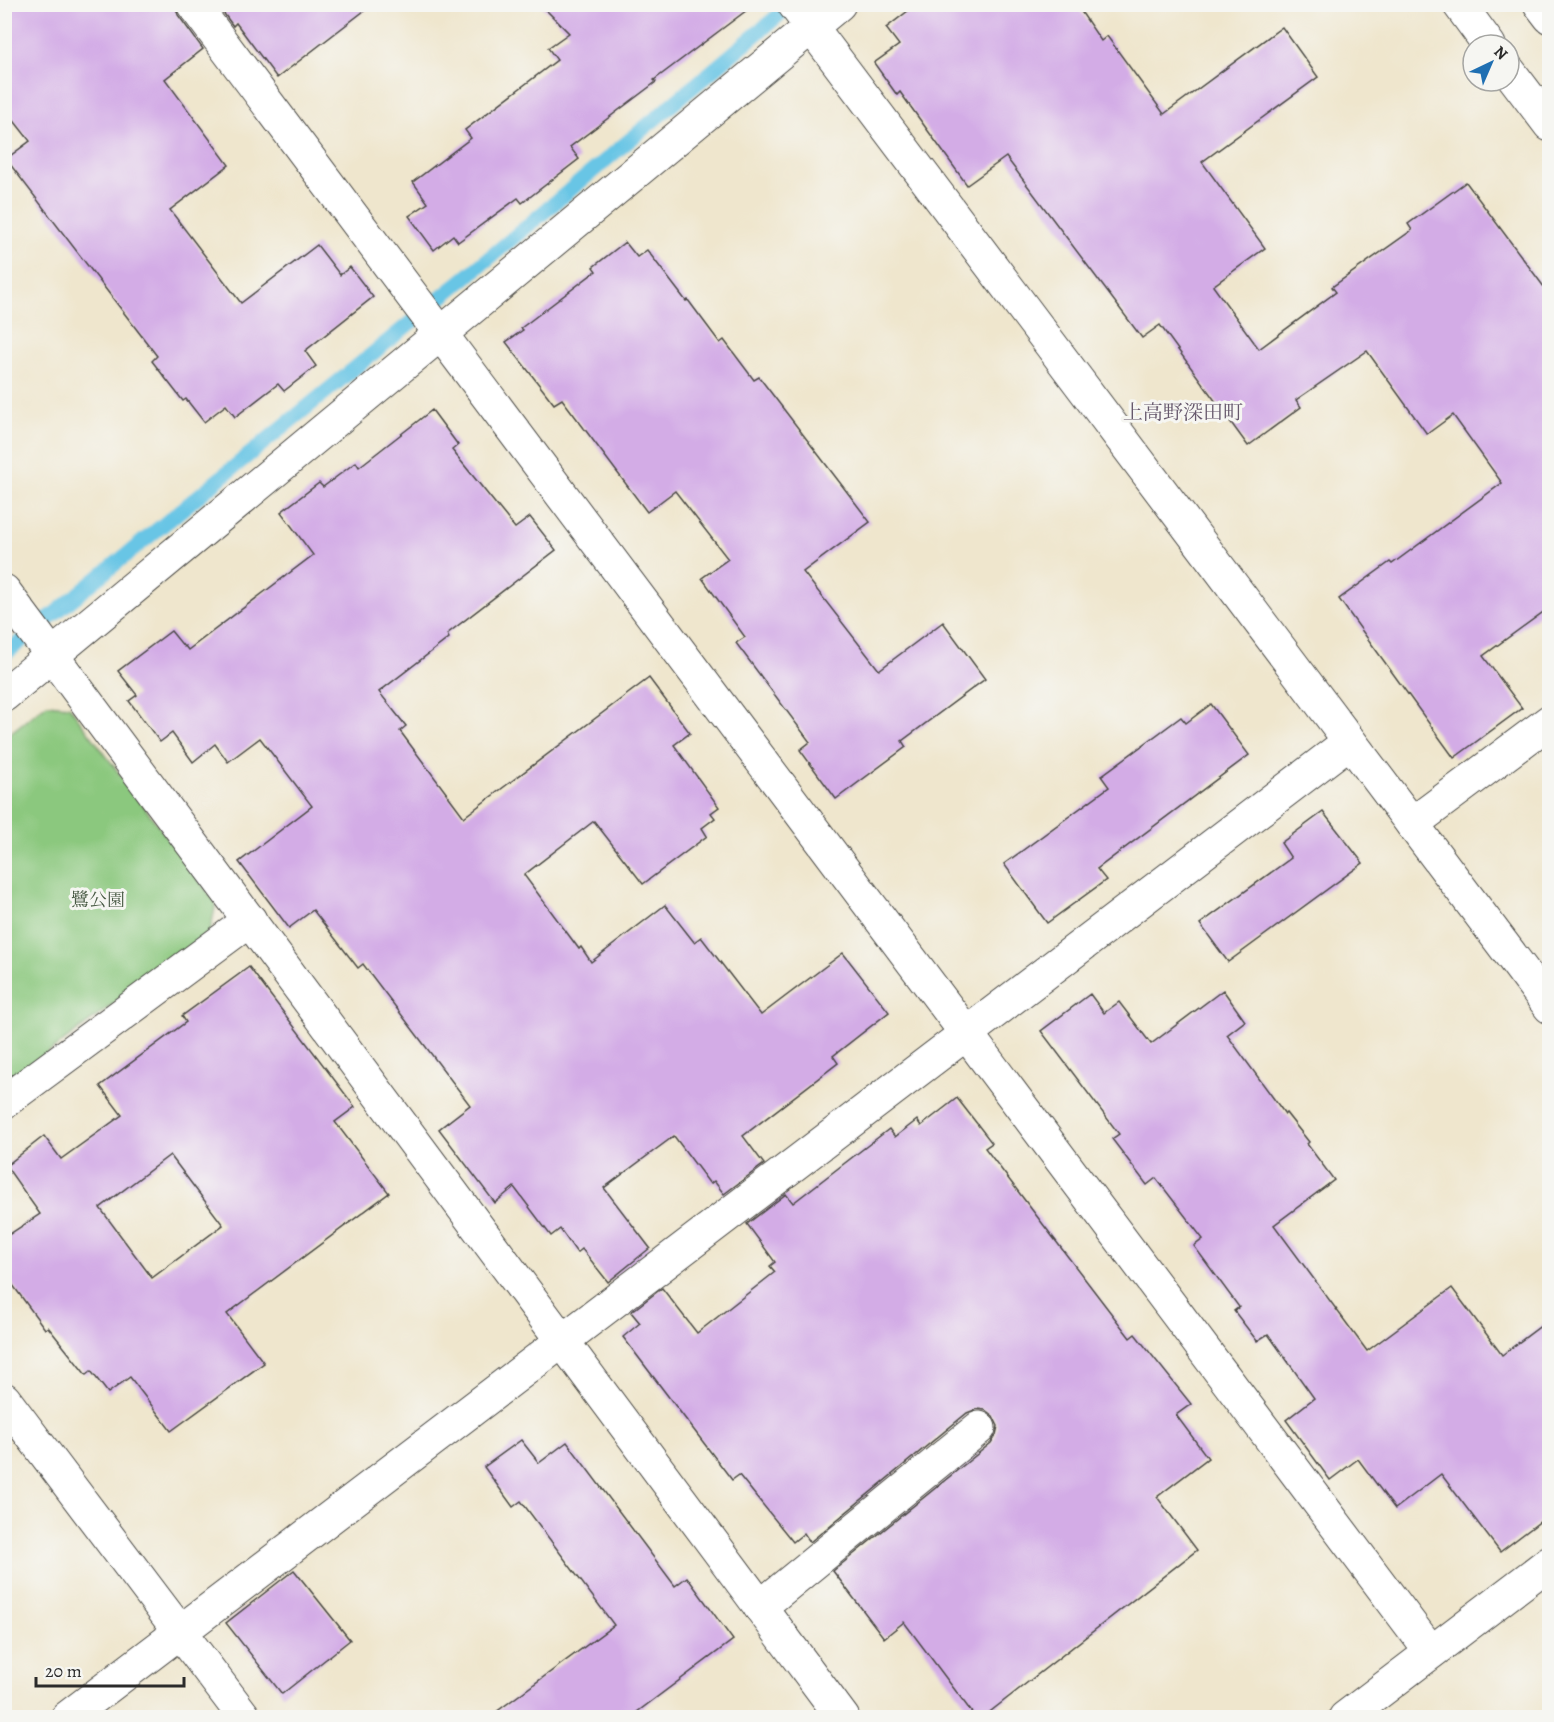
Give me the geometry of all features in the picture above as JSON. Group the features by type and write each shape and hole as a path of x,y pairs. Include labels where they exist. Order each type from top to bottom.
{"street":[{"path":"193,4 1431,1652"},
{"path":"4,695 441,334 802,16 839,4"},
{"path":"1459,4 1480,33"},
{"path":"1540,4 1550,17"},
{"path":"802,16 1550,1006"},
{"path":"1521,87 1550,125"},
{"path":"4,591 843,1718"},
{"path":"1412,824 1550,721"},
{"path":"67,1718 1349,742"},
{"path":"4,1102 250,920"},
{"path":"4,1399 245,1718"},
{"path":"760,1607 979,1428"},
{"path":"1346,1718 1550,1562"}],"green space":[{"name":"鷺公園","path":"47,704 69,706 216,903 210,932 5,1085 5,737"}],"building":[{"path":"4,4 175,4 178,15 203,49 165,79 229,165 170,210 241,303 317,245 340,275 350,267 373,297 305,351 316,366 284,391 278,384 235,417 226,405 204,422 186,399 183,401 152,361 157,356 6,159 30,141 4,108"},
{"path":"217,4 373,4 277,78 236,23 233,26"},
{"path":"540,4 755,4 570,147 579,159 522,203 518,198 458,242 453,235 434,250 409,216 428,203 413,182 471,138 465,130 557,60 548,48 569,33"},
{"path":"917,4 1076,4 1101,41 1107,36 1164,114 1282,27 1318,77 1202,162 1265,248 1213,286 1259,349 1336,292 1332,287 1412,230 1408,224 1466,182 1550,295 1550,607 1483,656 1522,708 1454,758 1339,599 1390,562 1392,564 1502,483 1453,415 1427,434 1367,351 1296,400 1301,407 1248,446 1160,325 1142,338 1006,157 967,185 900,92 897,95 874,63 899,45 886,28"},
{"path":"625,242 637,257 647,250 720,343 724,340 754,380 759,377 870,522 803,572 879,670 943,622 985,679 902,741 906,747 836,799 800,750 810,742 736,643 745,637 702,578 728,559 675,491 647,512 562,399 554,404 506,342 596,271 593,267"},
{"path":"432,410 458,445 452,450 515,528 530,517 556,550 447,634 449,638 379,692 406,726 400,731 464,817 649,678 690,733 674,745 719,807 711,813 715,818 702,828 707,836 643,884 594,821 524,875 591,962 665,905 694,942 701,937 761,1015 843,953 889,1012 833,1056 838,1063 743,1136 764,1164 724,1194 714,1181 710,1184 674,1136 604,1188 650,1248 608,1282 582,1249 577,1253 560,1229 551,1236 514,1187 495,1203 439,1129 470,1105 363,964 358,968 313,910 289,928 239,862 312,806 260,738 228,762 215,744 193,762 172,733 160,742 129,701 137,695 118,671 171,631 188,650 313,555 281,512 319,483 323,487 356,462 359,467"},
{"path":"1211,704 1249,755 1097,869 1106,880 1047,923 1004,864 1109,787 1101,776 1181,717 1186,723"},
{"path":"1323,812 1363,863 1228,962 1200,924 1291,858 1281,843"},
{"path":"249,967 355,1107 335,1122 389,1193 227,1314 264,1363 171,1431 130,1377 108,1393 91,1371 86,1375 48,1327 45,1329 4,1273 4,1238 40,1214 6,1166 44,1136 61,1159 122,1115 100,1086 186,1022 182,1016","holes":["170,1155 223,1225 152,1278 100,1208"]},
{"path":"1223,990 1245,1021 1227,1035 1285,1114 1309,1142 1307,1144 1334,1180 1274,1225 1367,1351 1452,1288 1502,1355 1550,1319 1550,1514 1500,1552 1441,1474 1395,1509 1358,1459 1330,1480 1286,1420 1314,1398 1268,1334 1257,1341 1234,1311 1239,1307 1194,1246 1203,1239 1156,1178 1147,1185 1112,1139 1119,1134 1041,1031 1090,994 1104,1013 1119,1002 1151,1044"},
{"path":"957,1098 992,1143 985,1148 1130,1338 1135,1334 1191,1404 1176,1415 1208,1458 1157,1497 1197,1550 982,1718 976,1718 904,1622 884,1638 833,1571 991,1443 998,1426 993,1416 985,1410 977,1409 967,1413 810,1542 804,1533 793,1542 739,1475 732,1480 623,1337 640,1323 631,1312 662,1288 697,1333 775,1272 770,1266 775,1262 747,1224 786,1194 793,1203 889,1129 895,1137 917,1120 921,1126"},
{"path":"521,1440 539,1463 567,1442 675,1586 687,1577 733,1640 629,1718 488,1718 614,1625 521,1501 513,1507 484,1467"},
{"path":"294,1570 350,1640 282,1694 226,1623"}],"waterway":[{"path":"4,655 470,274 792,4"}],"district":[{"name":"上高野深田町","path":"1183,412"}]}
